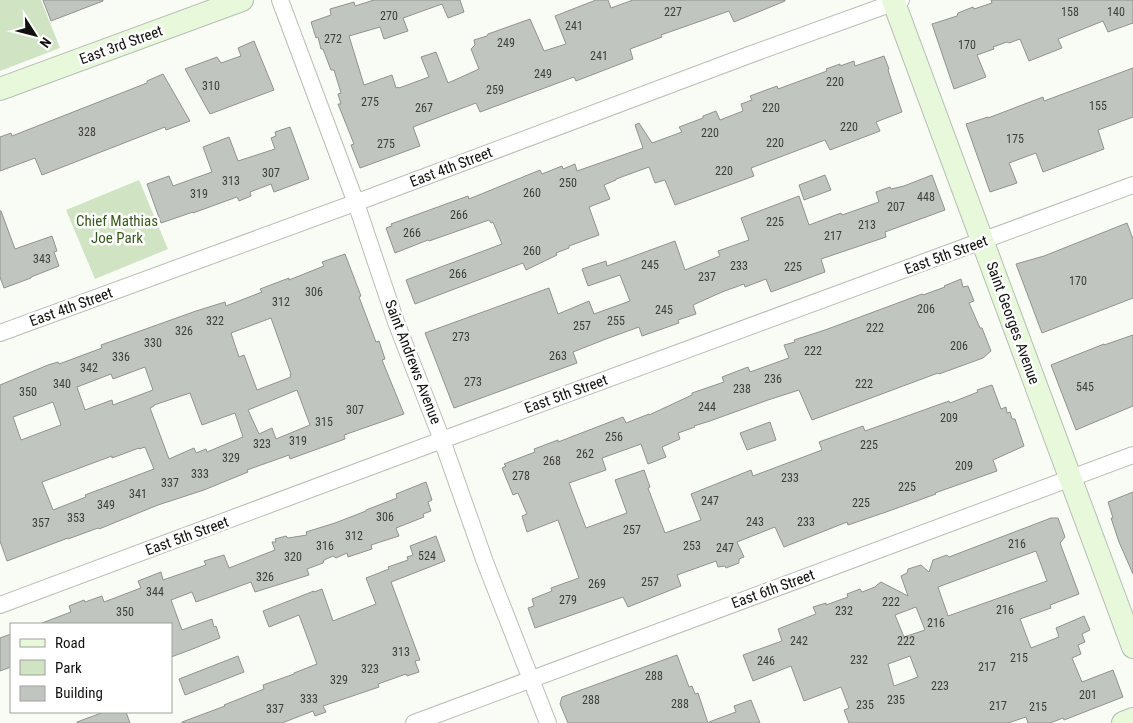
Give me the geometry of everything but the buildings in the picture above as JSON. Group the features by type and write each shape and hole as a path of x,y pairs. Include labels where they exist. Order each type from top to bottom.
{"street":[{"name":"East 3rd Street","path":"0,89 242,0"},
{"name":"Saint Andrews Avenue","path":"280,0 356,203 396,322 442,440 485,562 548,723"},
{"name":"East 4th Street","path":"0,333 356,203 896,1"},
{"name":"Saint Georges Avenue","path":"896,1 1133,647"},
{"name":"East 5th Street","path":"0,605 1133,185"},
{"name":"East 6th Street","path":"414,723 1133,455"},
{"path":"1123,723 1133,719"}],"green space":[{"path":"0,0 41,0 60,48 0,71"},
{"name":"Chief Mathias Joe Park","path":"139,180 168,249 95,279 66,210"}]}
